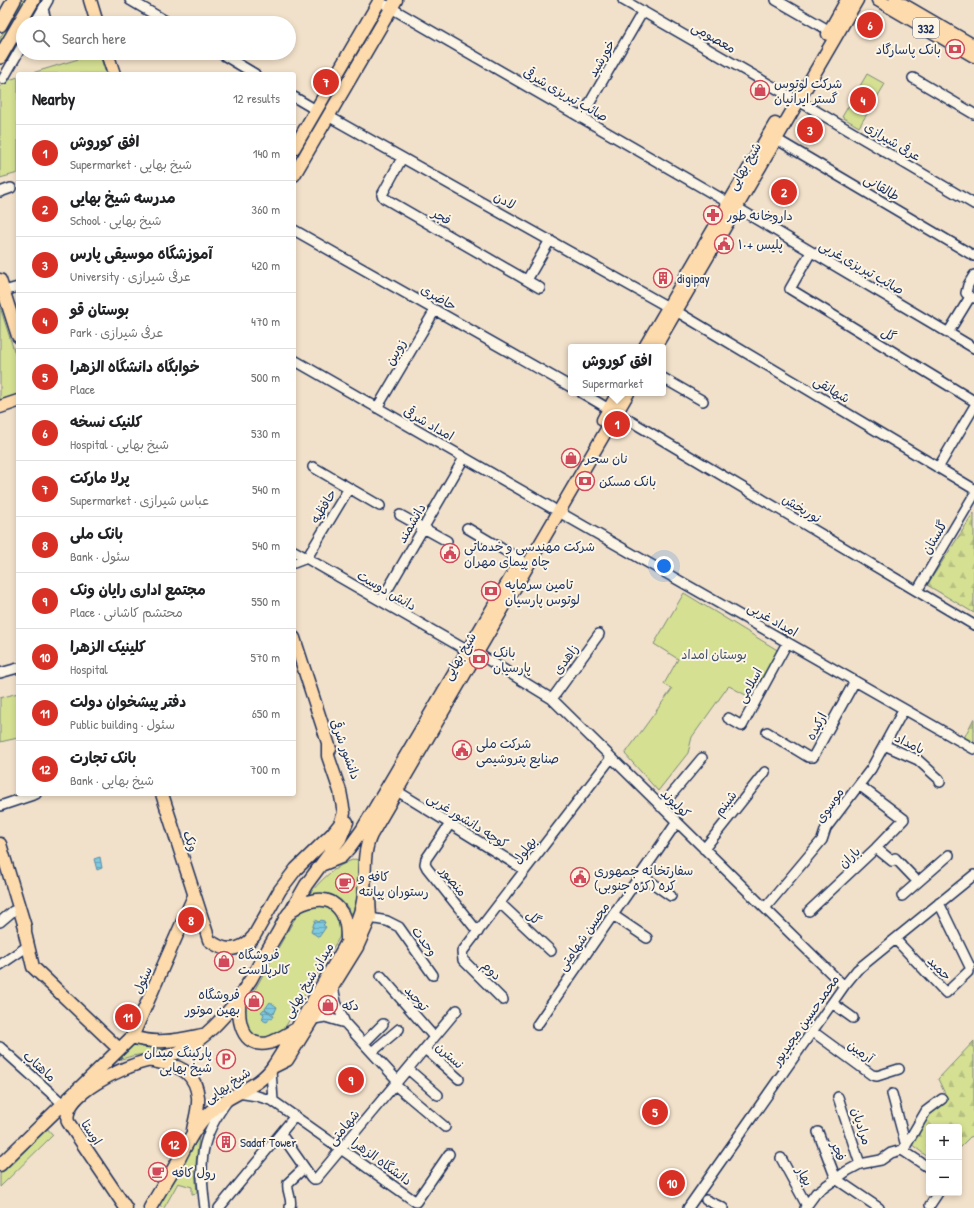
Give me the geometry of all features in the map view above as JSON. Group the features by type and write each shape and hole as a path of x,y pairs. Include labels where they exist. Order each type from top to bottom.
{"highway":[{"path":"0,25 14,0"},
{"path":"24,16 33,0"},
{"path":"0,57 16,29"}],"main road":[{"path":"90,0 95,16"},
{"path":"296,145 379,0"},
{"name":"شیخ بهایی","path":"817,61 830,31 847,0"},
{"name":"شیخ بهایی","path":"647,344 672,309 817,61 857,0"},
{"name":"332","path":"878,0 974,56"},
{"name":"332","path":"895,0 974,46"},
{"path":"296,172 394,4"},
{"path":"109,60 113,72"},
{"name":"شیخ بهایی","path":"732,205 776,139 795,99"},
{"path":"2,285 16,330"},
{"name":"شیخ بهایی","path":"656,344 672,309"},
{"name":"شیخ بهایی","path":"613,411 617,396"},
{"name":"شیخ بهایی","path":"321,865 340,857 349,848 362,830 498,609 613,411 626,396"},
{"path":"0,407 16,402"},
{"name":"شیخ بهایی","path":"498,609 522,560 555,510"},
{"name":"دانشور شرقی","path":"296,644 345,790 348,809 347,824 340,839 321,865"},
{"name":"شیخ بهایی","path":"346,944 362,906 365,884 365,855 368,842 472,652"},
{"name":"ونک","path":"163,796 208,940 221,948 236,949 250,942 280,890 296,868 332,834 340,824 344,813 340,790 328,756 328,743"},
{"path":"0,844 25,927 25,933 32,958 121,1047"},
{"path":"290,913 306,886 321,865"},
{"path":"0,868 19,927 25,933"},
{"path":"272,1068 287,1060 314,1019 357,947 370,918 369,898 365,884"},
{"name":"سئول","path":"0,1165 132,1037 194,896"},
{"name":"میدان شیخ بهایی","path":"322,900 332,903 342,912 345,917 347,927 346,944 297,1028 273,1042 260,1044 248,1038 241,1028 239,1014 241,996 290,913 311,901 322,900"},
{"name":"سئول","path":"84,1083 119,1065 170,1055 183,1050 205,1034 220,1020 241,996"},
{"name":"شیخ بهایی","path":"150,1208 197,1127 217,1106 255,1083 272,1068 297,1028"},
{"path":"132,1037 154,1042 170,1041 205,1034"},
{"path":"148,1060 179,1067 187,1073 194,1082 198,1092 198,1103 191,1137"},
{"name":"اوستا","path":"126,1208 68,1122 67,1115 70,1106 90,1087 114,1074 148,1060"}],"street":[{"path":"39,16 48,0"},
{"path":"130,0 157,16"},
{"path":"379,0 394,4"},
{"name":"معصومی","path":"623,0 795,99"},
{"path":"776,0 830,31"},
{"name":"صائب تبریزی شرقی","path":"394,4 581,118 732,205"},
{"path":"43,9 45,16"},
{"name":"خورشید","path":"581,118 643,11"},
{"path":"4,79 16,57"},
{"path":"232,60 252,72"},
{"path":"913,78 974,114"},
{"path":"296,98 316,110"},
{"name":"عرفی شیرازی","path":"795,99 974,204"},
{"name":"لادن","path":"328,116 672,309"},
{"name":"طالقانی","path":"776,139 974,256"},
{"name":"فجر","path":"402,158 383,192 382,195 384,198 540,288"},
{"path":"0,192 11,188"},
{"name":"صائب تبریزی غربی","path":"732,205 974,348"},
{"name":"حاضری","path":"296,231 568,385"},
{"path":"527,280 550,240"},
{"name":"گل","path":"811,252 790,289 974,401"},
{"path":"948,333 972,297 966,293 974,275"},
{"path":"2,285 16,286"},
{"name":"شهانقی","path":"672,309 974,489"},
{"name":"زوبین","path":"377,408 435,310"},
{"name":"امداد شرقی","path":"296,361 555,510"},
{"path":"666,380 703,401"},
{"path":"587,396 613,411"},
{"path":"938,468 974,407"},
{"name":"نوربخش","path":"613,411 974,625"},
{"name":"دانشمند","path":"381,601 464,458"},
{"name":"حافظیه","path":"313,467 380,506"},
{"name":"حافظیه","path":"306,558 349,488"},
{"name":"گلستان","path":"917,591 974,495"},
{"name":"امداد غربی","path":"555,510 974,749"},
{"path":"400,515 446,541"},
{"path":"467,528 522,560"},
{"name":"دانش دوست","path":"296,552 472,652"},
{"path":"296,562 306,558"},
{"name":"زاهدی","path":"552,699 599,634"},
{"name":"اسلامی","path":"728,718 742,726 787,642"},
{"name":"کولیوند","path":"472,652 552,699 844,986"},
{"path":"0,673 16,669"},
{"name":"ارکیده","path":"768,732 808,757 813,757 855,681"},
{"name":"موسوی","path":"765,908 822,840 826,828 871,769 904,709"},
{"name":"بامداد","path":"884,745 918,760 939,779 940,782"},
{"name":"بهلول","path":"462,960 462,952 611,758"},
{"path":"661,807 702,758"},
{"name":"شبنم","path":"704,849 765,772"},
{"name":"باران","path":"809,911 876,848 904,819 858,785"},
{"name":"کوچه دانشور غربی","path":"397,791 525,870"},
{"path":"0,806 30,796"},
{"name":"محسن شهامتی","path":"537,1025 676,822"},
{"name":"منصور","path":"450,824 426,859 425,864 478,932"},
{"path":"876,848 892,861 895,858 918,882"},
{"path":"902,896 949,855"},
{"path":"641,875 671,896"},
{"name":"محمدحسین مجیدپور","path":"688,1208 812,1031 857,970 974,875"},
{"name":"گل","path":"500,903 551,951"},
{"name":"حمید","path":"895,939 946,993 969,970 939,903"},
{"path":"0,922 13,911"},
{"path":"613,915 647,938"},
{"name":"وحدت","path":"370,918 387,921 399,927 433,975"},
{"path":"0,965 28,946"},
{"name":"دوم","path":"462,960 503,1000"},
{"name":"توحید","path":"381,976 434,1037"},
{"path":"333,986 336,1002 345,1023 372,1052 397,1083 445,1127"},
{"path":"832,1003 853,1018"},
{"name":"شهامتی","path":"281,1134 310,1177 316,1179 457,1010"},
{"path":"314,1019 325,1016 345,1023"},
{"path":"364,1043 383,1024"},
{"path":"372,1052 399,1029"},
{"name":"آرمین","path":"812,1031 872,1076 877,1076 899,1069"},
{"name":"ماهتاب","path":"0,1047 63,1104"},
{"name":"نسترن","path":"424,1049 459,1080"},
{"path":"272,1068 273,1101"},
{"path":"408,1069 438,1095"},
{"path":"892,1094 904,1148 926,1166"},
{"path":"205,1208 202,1180 204,1147 213,1123 234,1096"},
{"name":"دانشگاه الزهرا","path":"234,1096 257,1096 273,1101 416,1202 449,1154"},
{"name":"مرادیان","path":"838,1097 860,1164"},
{"path":"806,1207 816,1193 847,1171 860,1164 881,1160 891,1153 904,1148 926,1111 942,1099"},
{"path":"219,1208 295,1116"},
{"name":"فجر","path":"818,1132 836,1179"},
{"name":"بهار","path":"781,1158 806,1207"},
{"path":"290,1206 291,1201 287,1186 288,1183 304,1168"},
{"path":"836,1179 879,1208"},
{"path":"930,1205 936,1196"},
{"path":"706,1200 723,1208"}],"green space":[{"path":"22,0 28,0 18,16 16,16 16,20 0,47 0,38"},
{"path":"76,60 101,60 105,72 36,72"},
{"path":"867,74 885,84 859,127 842,117"},
{"path":"16,78 16,174 0,178 0,88 3,82"},
{"path":"0,307 16,357 16,395 0,400"},
{"path":"974,513 974,613 927,585"},
{"name":"بوستان امداد","path":"684,593 779,651 753,699 729,686 727,688 692,737 688,753 658,791 625,754 672,689 664,684 678,659 654,644"},
{"path":"16,694 16,738 0,742 0,698"},
{"path":"974,718 974,743 964,738"},
{"path":"355,859 360,861 361,866 357,902 353,916 345,904 334,896 322,894 307,897 317,885 334,870"},
{"path":"314,905 327,907 336,914 340,925 339,938 284,1029 273,1037 258,1038 250,1031 245,1020 246,1005 294,920 304,909"},
{"path":"189,1041 169,1050 132,1056 118,1060 134,1043"},
{"path":"974,1041 974,1136 970,1137 962,1145 962,1124 926,1124 926,1156 911,1144 933,1110 948,1100 938,1079"},
{"path":"45,1126 53,1135 0,1187 0,1170"},
{"path":"199,1137 195,1171 197,1193 192,1194 192,1187 178,1183 164,1208 158,1206"}],"water":[{"path":"100,857 102,868 97,870 94,859"},
{"path":"315,920 319,922 321,920 324,921 325,923 323,925 326,927 319,937 311,932"},
{"path":"270,1002 277,1007 274,1014 265,1009"},
{"path":"264,1009 274,1016 267,1022 262,1019 264,1014 261,1012"}],"place":[{"name":"کلنیک نسخه","path":"870,25"},
{"name":"بانک پاسارگاد","path":"955,49"},
{"name":"پرلا مارکت","path":"326,82"},
{"name":"شرکت لوتوس گستر ایرانیان","path":"760,90"},
{"name":"بوستان قو","path":"863,100"},
{"name":"آموزشگاه موسیقی پارس","path":"810,130"},
{"name":"مدرسه شیخ بهایی","path":"784,192"},
{"name":"داروخانه طور","path":"713,215"},
{"name":"پلیس +۱۰","path":"724,244"},
{"name":"digipay","path":"663,278"},
{"name":"افق کوروش","path":"617,424"},
{"name":"نان سحر","path":"571,458"},
{"name":"بانک مسکن","path":"585,481"},
{"name":"شرکت مهندسی و خدماتی چاه پیمای مهران","path":"450,553"},
{"name":"تامین سرمایه لوتوس پارسیان","path":"491,591"},
{"name":"بانک پارسیان","path":"479,659"},
{"name":"شرکت ملی صنایع پتروشیمی","path":"462,750"},
{"name":"سفارتخانه جمهوری کره (کره جنوبی)","path":"580,877"},
{"name":"کافه و رستوران پیانته","path":"345,883"},
{"name":"بانک ملی","path":"191,920"},
{"name":"فروشگاه کالرپلاست","path":"224,961"},
{"name":"فروشگاه بهین موتور","path":"254,1001"},
{"name":"دکه","path":"328,1005"},
{"name":"دفتر پیشخوان دولت","path":"128,1017"},
{"name":"پارکینگ میدان شیخ بهایی","path":"226,1059"},
{"name":"مجتمع اداری رایان ونک","path":"351,1080"},
{"name":"خوابگاه دانشگاه الزهرا","path":"655,1112"},
{"name":"Sadaf Tower","path":"226,1142"},
{"name":"بانک تجارت","path":"174,1144"},
{"name":"رول کافه","path":"158,1172"},
{"name":"کلینیک الزهرا","path":"672,1183"}]}
